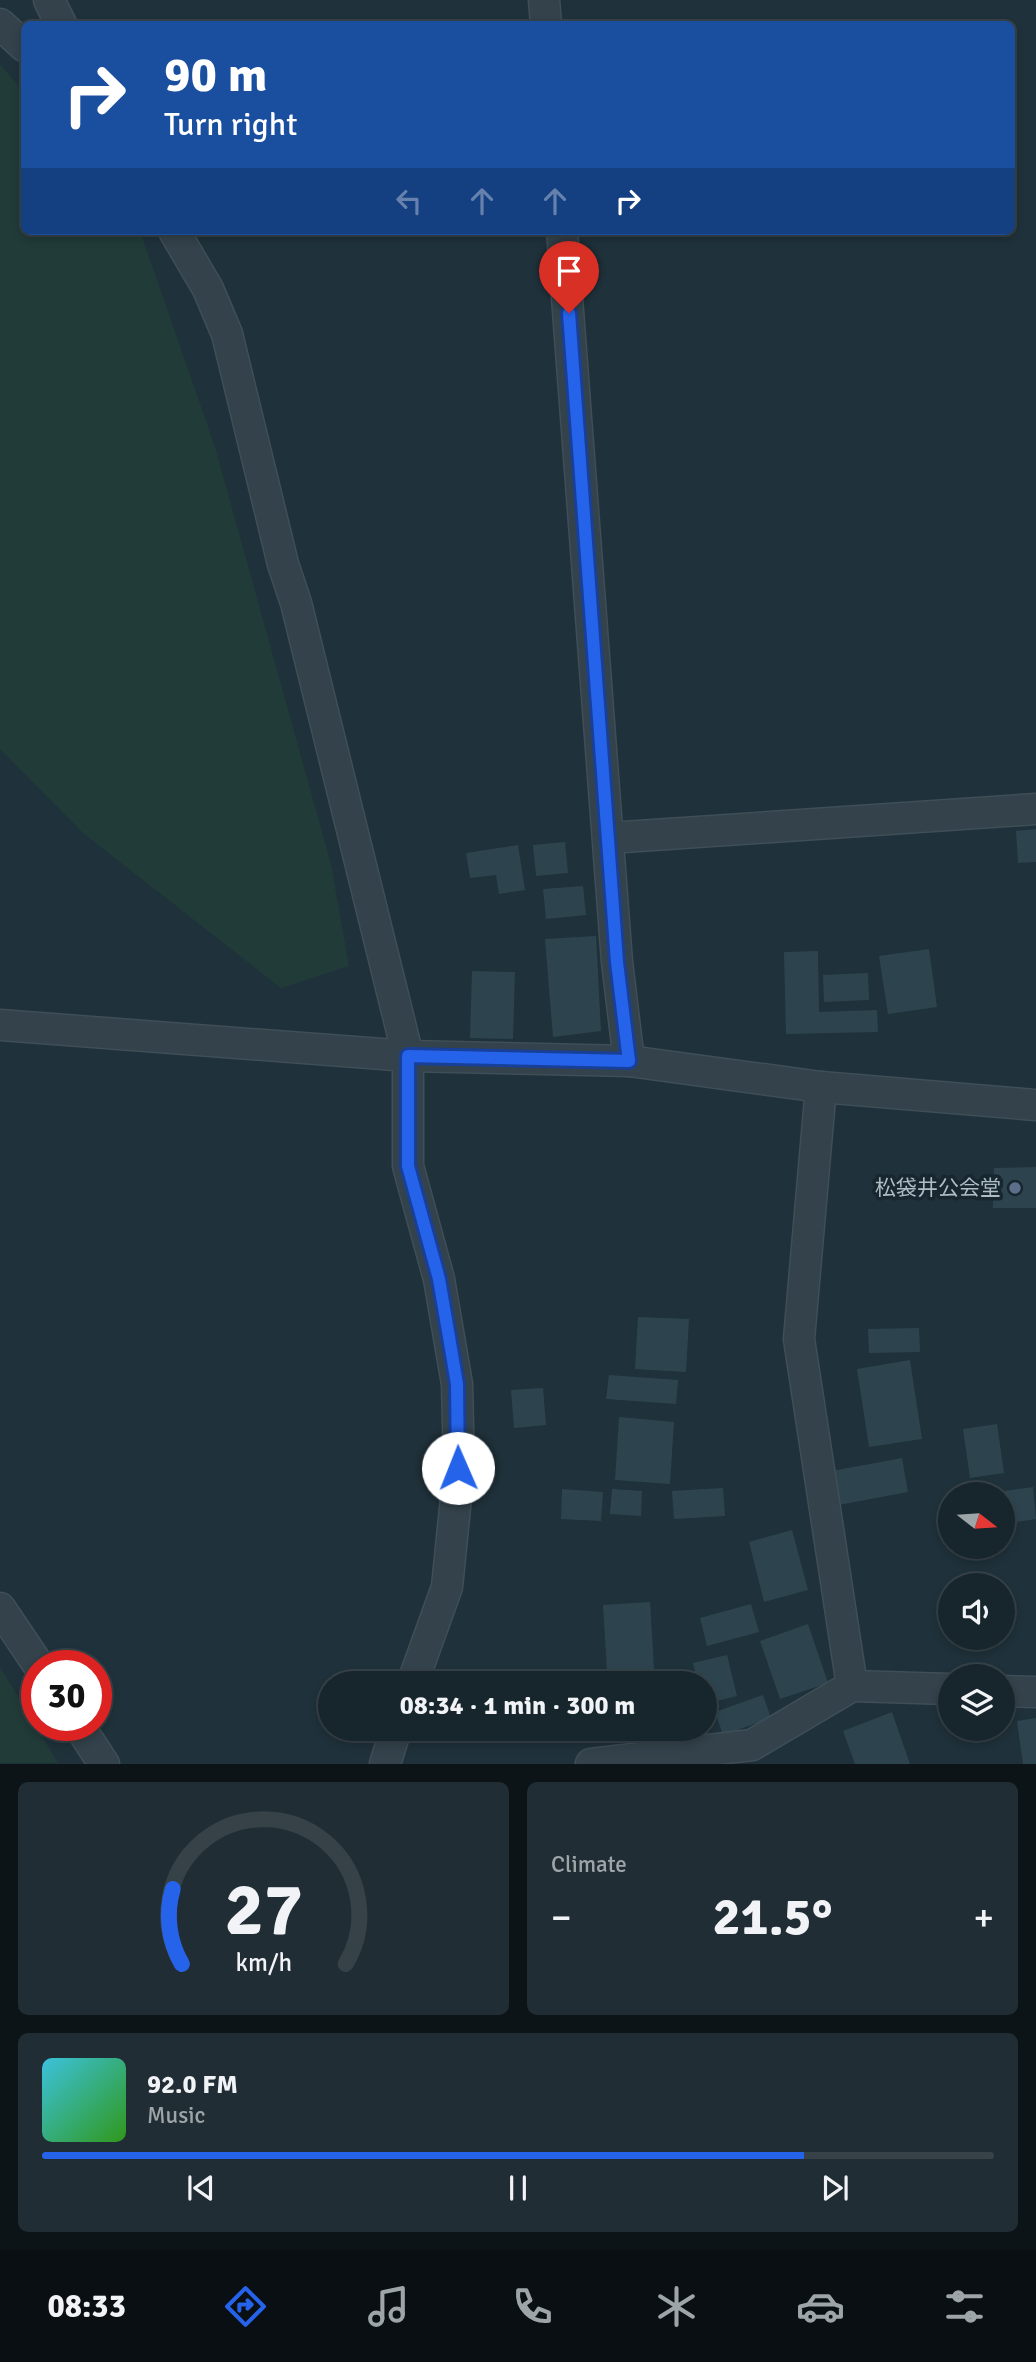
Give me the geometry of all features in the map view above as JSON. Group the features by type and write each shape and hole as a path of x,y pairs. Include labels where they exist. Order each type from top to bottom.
{"street":[{"path":"50,0 60,21"},
{"path":"544,0 546,21"},
{"path":"0,24 21,43"},
{"path":"176,235 208,289 227,334 408,1056 408,1166 439,1279 457,1384 458,1468 447,1587 417,1671"},
{"path":"562,235 617,962 629,1061"},
{"path":"609,838 1036,809"},
{"path":"0,1025 408,1056 629,1061 821,1087 1036,1105"},
{"path":"821,1087 799,1339 852,1686"},
{"path":"0,1608 28,1650"},
{"path":"591,1763 755,1754 852,1686 938,1689"},
{"path":"1015,1691 1036,1692"},
{"path":"89,1741 104,1763"},
{"path":"385,1763 393,1741"}],"green space":[{"path":"0,64 21,89 21,235 141,235 215,447 331,864 349,966 281,988 84,834 0,749"},
{"path":"0,1667 21,1702 21,1741 45,1741 58,1763 0,1763"}],"building":[{"path":"1036,829 1036,862 1018,863 1016,831"},
{"path":"565,842 568,873 536,876 533,845"},
{"path":"518,845 525,890 499,894 496,875 470,878 466,853"},
{"path":"583,886 586,915 546,919 543,889"},
{"path":"596,936 601,1031 553,1037 545,939"},
{"path":"929,949 937,1007 888,1014 879,956"},
{"path":"818,951 819,1012 877,1010 878,1032 786,1034 784,952"},
{"path":"472,971 515,972 513,1039 470,1038"},
{"path":"868,973 869,1000 824,1002 823,975"},
{"name":"松袋井公会堂","path":"1036,1167 1036,1208 993,1208 994,1168"},
{"path":"638,1317 689,1319 686,1372 635,1369"},
{"path":"919,1328 920,1352 869,1353 868,1329"},
{"path":"910,1360 922,1439 869,1447 857,1369"},
{"path":"609,1375 678,1380 676,1404 606,1399"},
{"path":"543,1388 546,1425 514,1428 511,1390"},
{"path":"619,1417 674,1422 670,1484 615,1480"},
{"path":"997,1424 1004,1473 970,1478 963,1429"},
{"path":"902,1458 908,1492 833,1506 826,1472"},
{"path":"1033,1487 1036,1519 1015,1522 1015,1489"},
{"path":"723,1488 725,1516 674,1519 672,1491"},
{"path":"562,1489 603,1492 601,1521 561,1519"},
{"path":"612,1489 642,1491 641,1516 610,1514"},
{"path":"792,1530 808,1590 764,1602 749,1542"},
{"path":"650,1602 654,1669 607,1671 603,1605"},
{"path":"751,1604 759,1632 707,1646 700,1618"},
{"path":"808,1624 828,1683 780,1699 760,1641"},
{"path":"727,1655 737,1696 717,1701 717,1671 695,1671 693,1663"},
{"path":"763,1695 771,1718 723,1735 717,1711"},
{"path":"892,1712 910,1764 855,1764 843,1731"},
{"path":"1036,1718 1036,1764 1023,1764 1017,1721"}],"place":[{"name":"松袋井公会堂","path":"1015,1188"}],"route":[{"path":"458,1468 457,1384 439,1279 408,1166 408,1056 629,1061 617,962 569,313"}]}
